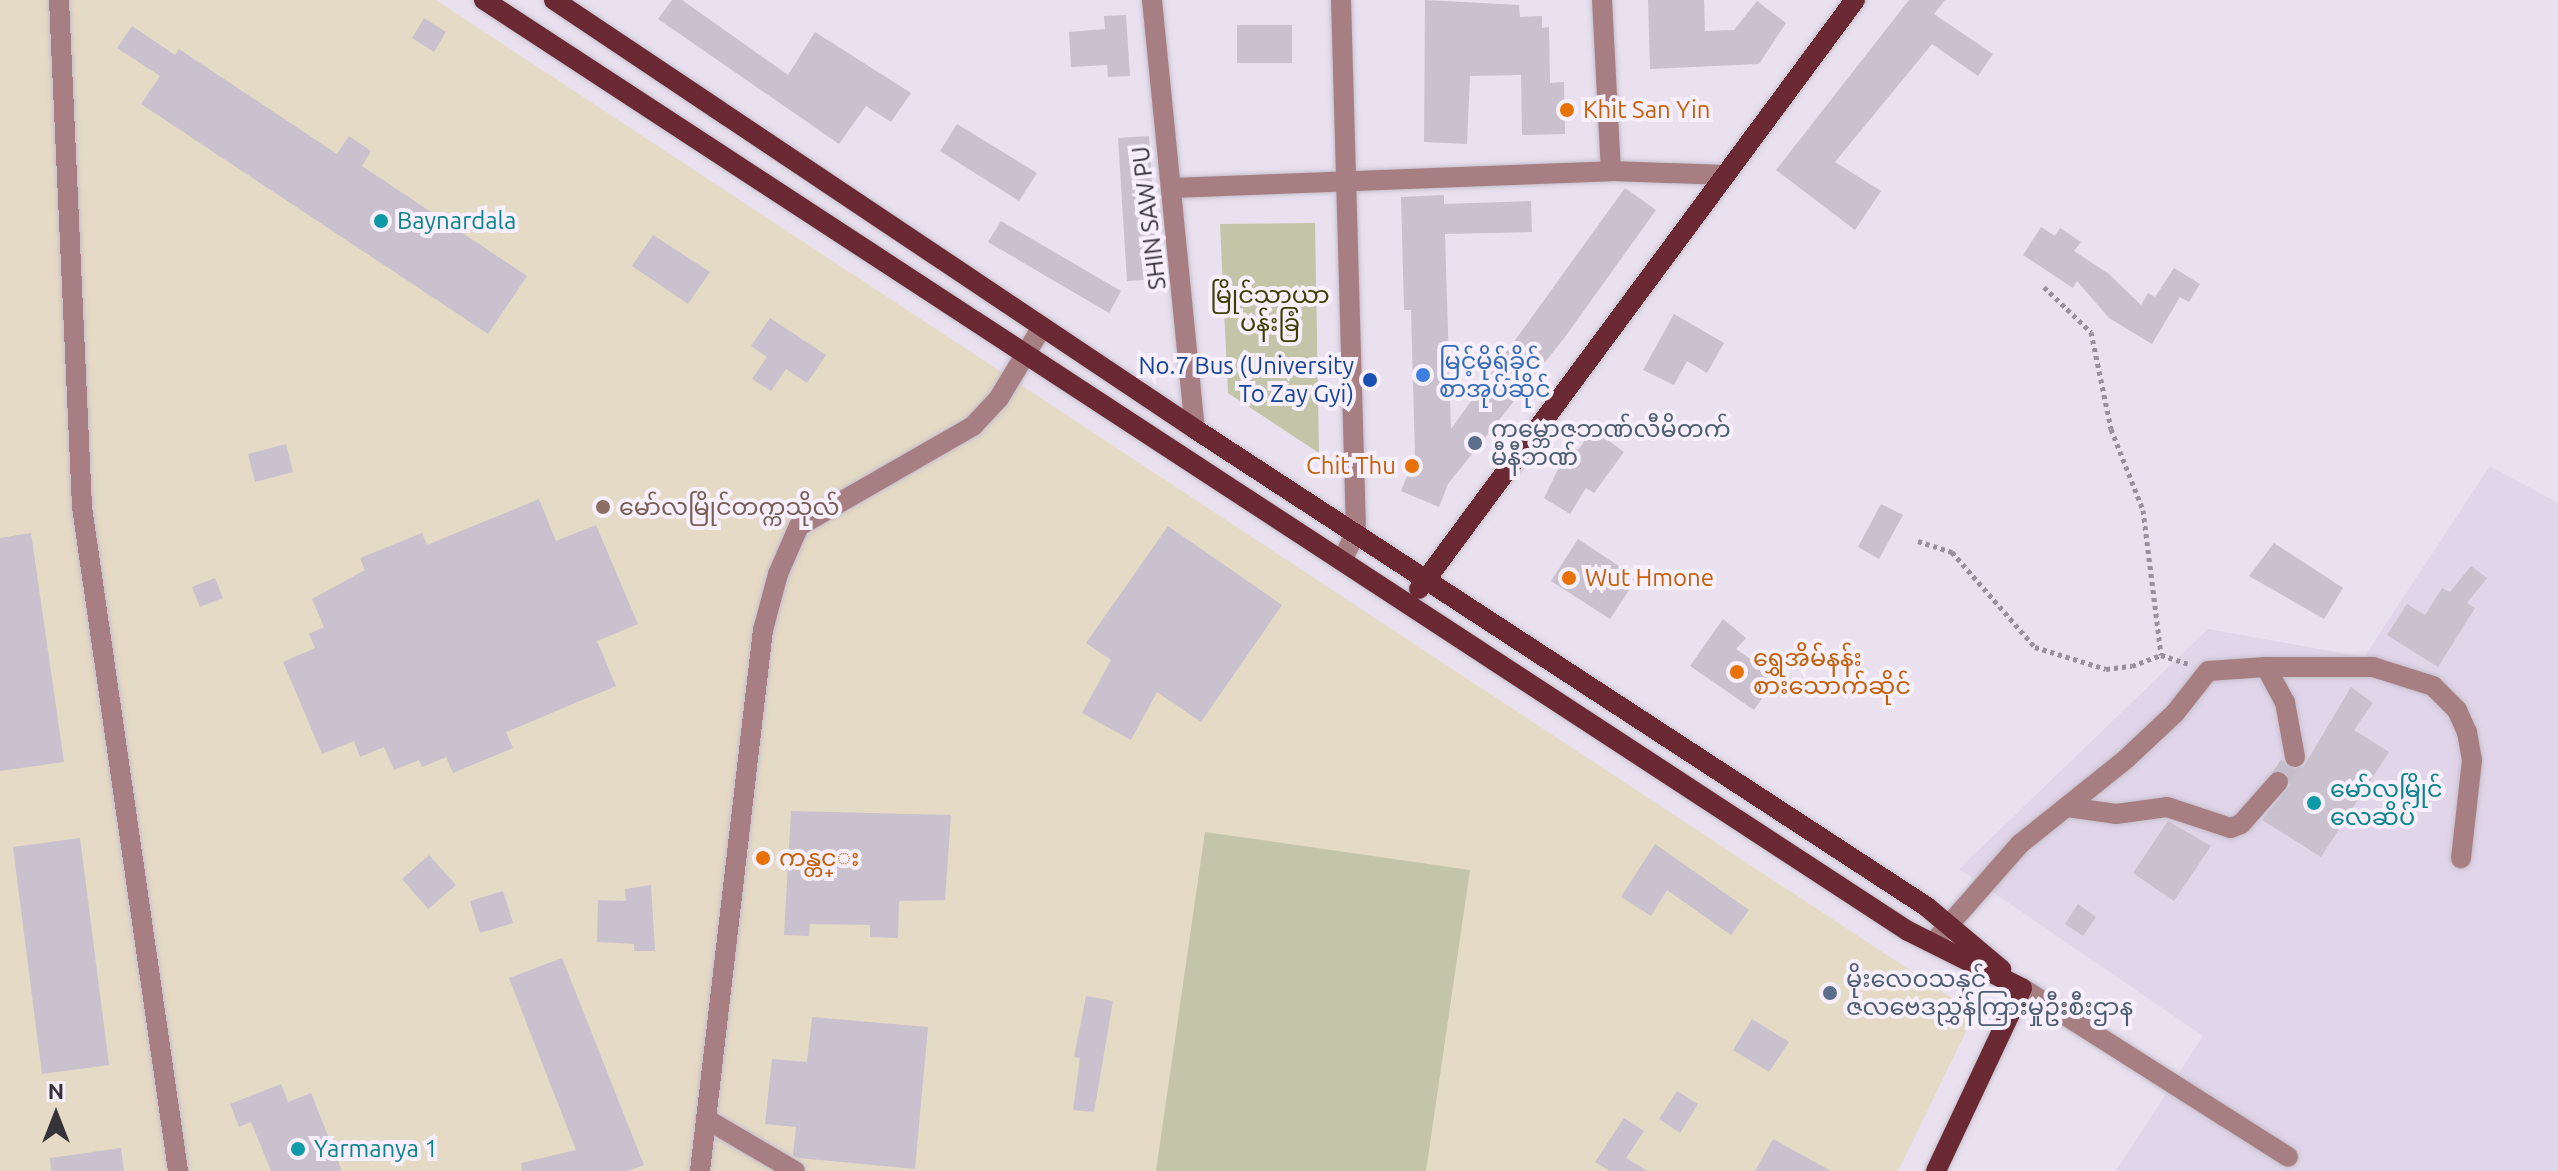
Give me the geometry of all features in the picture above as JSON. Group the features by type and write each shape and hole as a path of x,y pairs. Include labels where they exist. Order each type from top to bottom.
{"main road":[{"path":"484,0 1933,943 2022,988"},
{"path":"554,0 1195,429 1948,922 2022,988"},
{"path":"1410,602 1850,3"},
{"path":"1936,1171 2022,988"}],"street":[{"path":"59,0 82,507 178,1171"},
{"name":"SHIN SAW PU","path":"1152,0 1195,429"},
{"path":"1341,0 1356,532 1343,559"},
{"path":"1602,0 1611,171"},
{"path":"1172,188 1611,171 1726,175"},
{"path":"700,1171 763,630 778,574 799,526 973,426 999,398 1042,327"},
{"path":"1933,943 1948,922 2020,844 2175,713 2208,671 2266,667 2373,667 2433,686 2457,710 2469,746 2461,858"},
{"path":"2266,667 2285,702 2295,757"},
{"path":"2067,807 2116,814 2167,807 2231,828 2241,824 2278,782"},
{"path":"2022,988 2288,1157"},
{"path":"706,1119 795,1171"}],"path":[{"path":"2044,287 2091,332 2111,429 2143,510 2161,655"},
{"path":"1918,541 1952,552 2035,647 2106,669 2161,655 2208,671"}],"shaded area":[{"name":"မော်လမြိုင်တက္ကသိုလ်","path":"0,0 436,0 1975,1013 1898,1171 0,1171"},
{"name":"မော်လမြိုင် လေဆိပ်","path":"2490,466 2558,503 2558,1171 2116,1171 2203,1036 1959,869 2208,629 2364,657"}],"green space":[{"name":"မြိုင်သာယာ ပန်းခြံ","path":"1315,223 1319,453 1228,393 1220,224"},
{"path":"1205,832 1470,870 1426,1171 1156,1171"}],"building":[{"path":"672,0 682,0 788,75 815,32 911,93 891,122 866,106 839,144 658,19"},
{"path":"1425,0 1519,5 1520,17 1542,16 1542,28 1549,27 1550,83 1564,82 1565,134 1522,135 1521,75 1470,76 1467,144 1424,142"},
{"path":"1648,0 1704,0 1705,31 1734,30 1757,1 1786,23 1759,64 1650,69"},
{"path":"1909,0 1945,0 1934,14 1993,54 1978,76 1932,44 1835,162 1881,191 1855,230 1776,170"},
{"path":"1126,15 1130,76 1108,77 1107,65 1071,67 1069,32 1105,29 1104,16"},
{"path":"424,18 446,32 434,52 412,38"},
{"path":"1237,25 1292,25 1292,63 1237,63"},
{"name":"Baynardala","path":"132,26 175,55 179,49 337,154 349,136 371,151 362,166 527,276 488,334 141,104 160,76 117,48"},
{"path":"957,124 1037,173 1019,201 940,151"},
{"path":"1149,136 1158,279 1127,281 1118,138"},
{"path":"1625,188 1656,210 1565,337 1448,484 1439,507 1401,491 1415,456 1411,310 1404,310 1401,197 1444,195 1444,204 1531,201 1532,232 1445,234 1451,429"},
{"path":"1001,221 1121,291 1109,313 988,242"},
{"path":"2041,227 2055,236 2060,228 2081,242 2074,251 2109,274 2141,305 2148,293 2155,297 2174,268 2200,284 2189,302 2180,297 2152,344 2109,318 2077,281 2073,288 2023,255"},
{"path":"653,235 710,272 688,304 632,266"},
{"path":"1674,314 1724,343 1707,373 1687,361 1674,385 1643,370"},
{"path":"770,318 826,355 807,383 786,369 771,391 752,379 767,357 751,346"},
{"path":"1593,429 1624,452 1594,493 1586,488 1570,514 1544,498 1570,445 1578,450"},
{"path":"286,444 293,472 255,482 248,454"},
{"path":"539,499 556,541 596,525 638,624 597,641 616,686 506,732 513,748 453,773 446,757 422,767 419,760 394,770 384,747 360,757 354,741 322,754 283,662 315,648 309,634 324,627 312,599 365,570 360,558 422,533 427,545"},
{"path":"1881,504 1903,515 1879,559 1858,547"},
{"path":"1168,526 1282,605 1201,722 1157,692 1131,740 1082,713 1111,660 1086,643"},
{"path":"31,533 64,762 0,771 0,538"},
{"path":"1578,539 1637,578 1610,619 1551,581"},
{"path":"2274,543 2343,588 2324,619 2249,576"},
{"path":"2471,566 2487,578 2467,603 2475,608 2438,667 2387,635 2407,604 2425,615 2442,588 2450,592"},
{"path":"215,578 223,598 200,607 192,587"},
{"path":"1723,619 1746,638 1736,649 1777,677 1754,710 1690,666"},
{"name":"မော်လမြိုင် လေဆိပ်","path":"2351,687 2373,703 2354,730 2389,752 2321,857 2262,820 2290,785 2287,773 2277,769 2283,761 2291,769 2304,766"},
{"path":"791,811 951,815 945,900 899,901 898,938 870,937 870,925 810,924 809,936 784,935"},
{"path":"2168,821 2211,846 2174,901 2133,873"},
{"path":"80,838 109,1065 42,1074 13,847"},
{"path":"1655,844 1749,910 1731,935 1667,890 1651,916 1621,897"},
{"path":"429,855 456,885 428,909 402,879"},
{"path":"651,885 655,951 634,951 634,944 597,942 598,900 626,901 625,889"},
{"path":"503,891 513,923 480,933 470,901"},
{"path":"2078,904 2096,917 2083,936 2065,924"},
{"path":"562,958 644,1165 628,1171 522,1171 521,1163 576,1150 509,978"},
{"path":"1086,996 1113,1001 1094,1112 1073,1110 1080,1058 1074,1057"},
{"path":"812,1017 928,1027 915,1169 799,1158 793,1155 796,1127 765,1124 772,1059 807,1062"},
{"path":"1752,1019 1789,1042 1769,1072 1733,1050"},
{"name":"Yarmanya 1","path":"281,1084 288,1102 311,1093 342,1171 271,1171 251,1122 239,1127 230,1104"},
{"path":"1677,1091 1698,1104 1680,1133 1659,1119"},
{"path":"1624,1118 1644,1131 1626,1158 1648,1171 1610,1171 1595,1162"},
{"path":"1773,1139 1831,1171 1755,1171"},
{"path":"121,1148 124,1171 51,1171 50,1158"}],"tunnel":[{"path":"2278,782 2295,757"}],"place":[{"name":"Khit San Yin","path":"1567,110"},
{"name":"Baynardala","path":"381,221"},
{"name":"မြင့်မိုရ်ခိုင် စာအုပ်ဆိုင်","path":"1423,375"},
{"name":"No.7 Bus (University To Zay Gyi)","path":"1370,380"},
{"name":"ကမ္ဘောဇဘဏ်လီမိတက် မီနီဘဏ်","path":"1475,443"},
{"name":"Chit Thu","path":"1412,466"},
{"name":"မော်လမြိုင်တက္ကသိုလ်","path":"603,507"},
{"name":"Wut Hmone","path":"1569,578"},
{"name":"ရွှေအိမ်နန်း စားသောက်ဆိုင်","path":"1737,672"},
{"name":"မော်လမြိုင် လေဆိပ်","path":"2314,803"},
{"name":"ကန္တင္း","path":"763,858"},
{"name":"မိုးလေဝသနှင့် ဇလဗေဒညွှန်ကြားမှုဦးစီးဌာန","path":"1830,993"},
{"name":"Yarmanya 1","path":"298,1149"}]}
